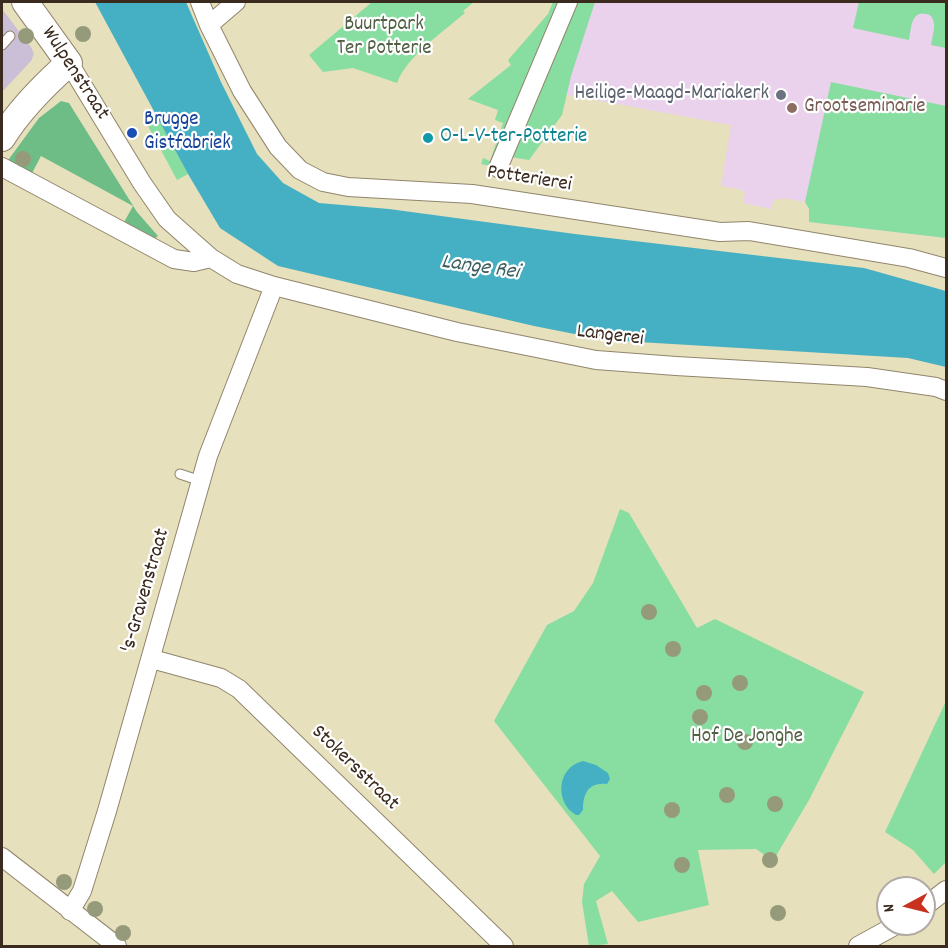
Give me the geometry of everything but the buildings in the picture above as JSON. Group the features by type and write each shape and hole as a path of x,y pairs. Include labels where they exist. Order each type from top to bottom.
{"street":[{"name":"Wulpenstraat","path":"25,2 69,63 142,183 167,219 211,258 237,274 274,286"},
{"name":"Potterierei","path":"200,2 242,91 278,147 300,170 323,182 348,187 472,194 720,232 749,231 909,258 946,268"},
{"path":"209,24 236,2"},
{"path":"498,168 568,2"},
{"path":"2,138 15,116 69,63"},
{"path":"2,167 174,259 194,262 211,258"},
{"name":"Langerei","path":"274,286 458,332 596,360 867,377 936,387 946,391"},
{"name":"'s-Gravenstraat","path":"70,911 82,891 152,659 208,456 274,286"},
{"name":"Stokersstraat","path":"152,659 220,678 239,689 504,946"},
{"path":"2,857 117,946"},
{"path":"858,946 876,936"}],"lane":[{"path":"2,45 10,36"},
{"path":"180,474 201,481"}],"shaded area":[{"name":"Grootseminarie","path":"562,2 946,2 946,238 809,222 809,209 805,202 782,198 774,199 771,209 743,203 745,192 721,186 731,125 546,91"},
{"path":"2,9 34,54 31,61 2,92"}],"green space":[{"name":"Buurtpark Ter Potterie","path":"372,2 474,2 463,11 465,13 417,54 397,83 353,68 323,72 309,55"},
{"name":"Buurtpark Ter Potterie","path":"553,2 595,2 571,76 562,115 529,160 510,157 504,169 481,164 483,158 490,161 503,123 495,120 498,110 468,99 511,65 508,60 548,14"},
{"path":"859,2 946,2 946,48 931,45 934,23 931,16 927,14 917,15 911,26 909,40 853,28"},
{"path":"831,82 946,106 946,238 809,222 809,209 805,202"},
{"path":"61,101 69,103 137,212 158,236 154,239 123,224 133,206 41,156 30,177 6,163 39,118"},
{"path":"159,119 188,174 177,180 148,126"},
{"name":"Hof De Jonghe","path":"620,509 629,513 697,628 715,619 864,692 809,800 773,861 756,849 698,850 709,905 638,922 612,891 596,901 608,944 589,946 582,902 584,884 600,856 494,721 547,625 574,611 593,583"},
{"path":"946,701 946,862 934,874 913,850 885,832"}],"water":[{"name":"Lange Rei","path":"95,2 186,2 221,82 257,154 283,183 319,203 389,209 575,234 864,268 946,291 946,367 908,358 605,340 534,326 278,266 220,228 188,174"},
{"path":"583,761 596,765 608,773 610,779 607,784 595,785 588,790 583,810 576,815 564,802 562,785 568,770"}],"place":[{"name":"Heilige-Maagd-Mariakerk","path":"781,95"},
{"name":"Grootseminarie","path":"792,108"},
{"name":"Brugge Gistfabriek","path":"132,133"},
{"name":"O-L-V-ter-Potterie","path":"428,138"}]}
